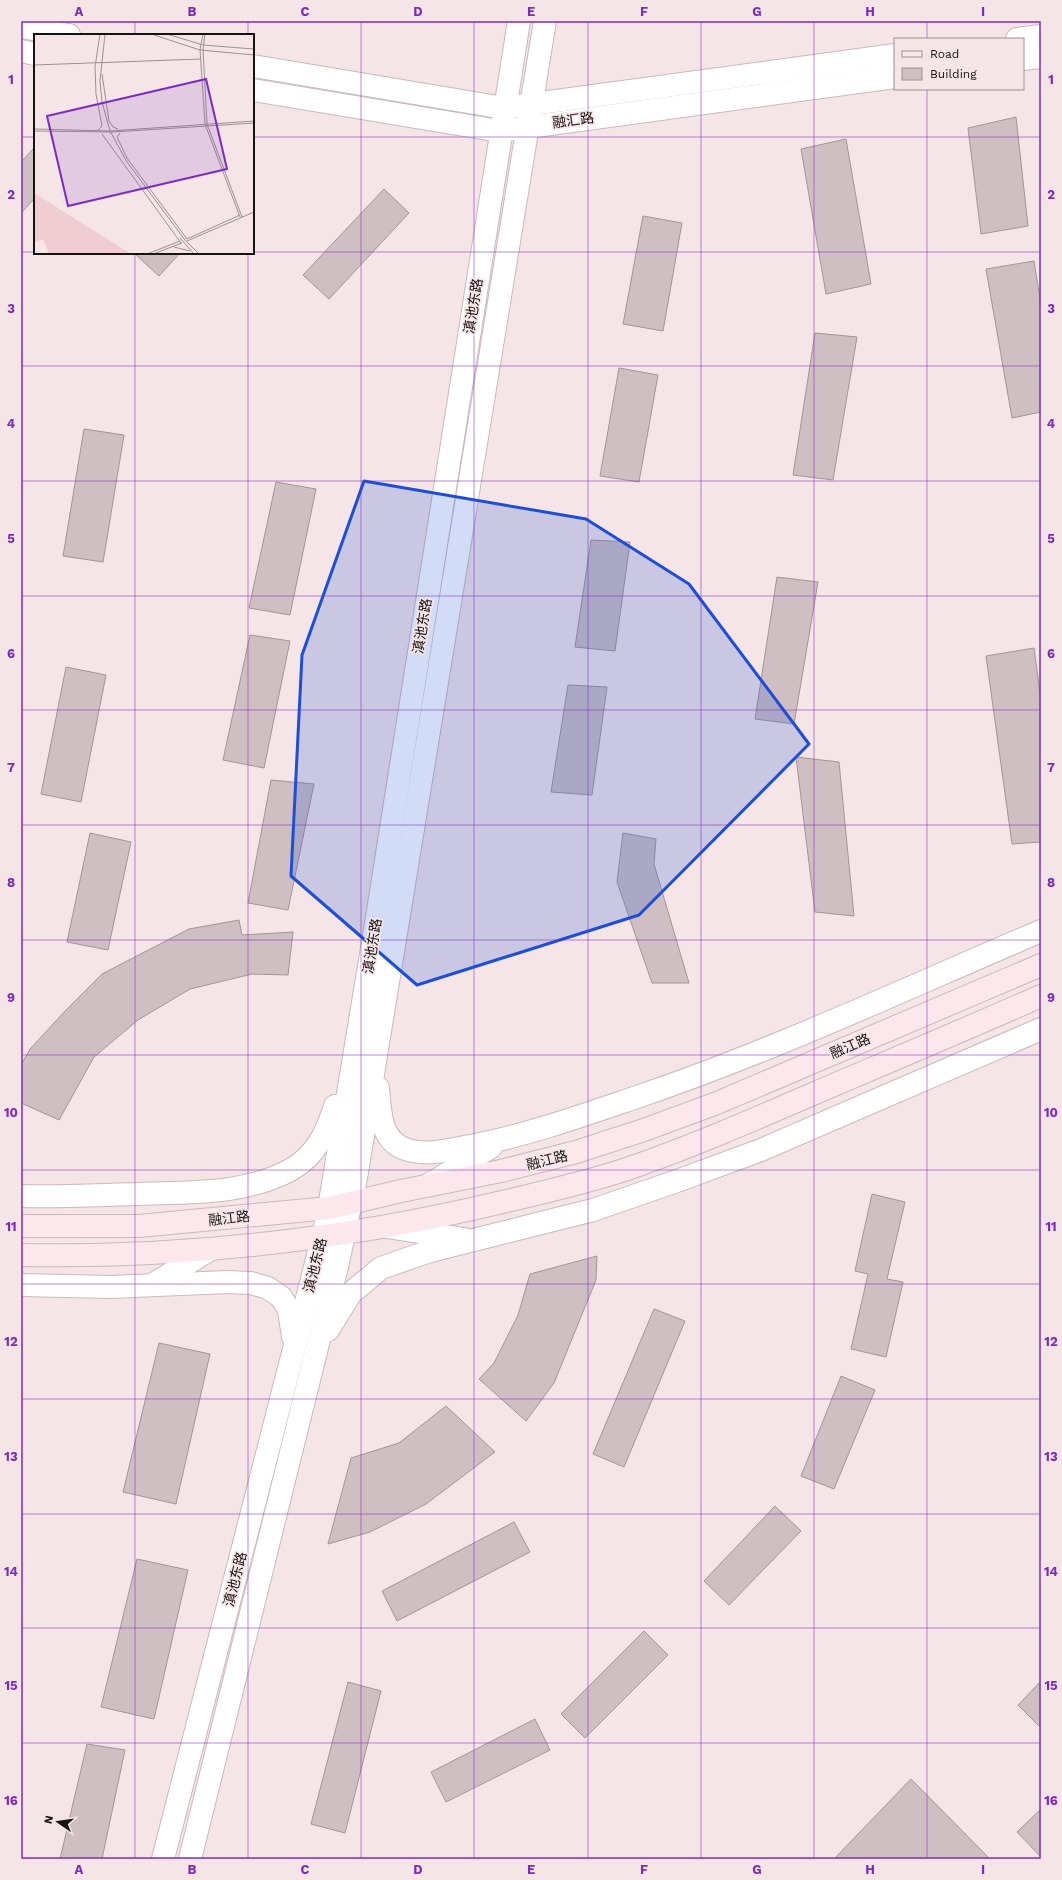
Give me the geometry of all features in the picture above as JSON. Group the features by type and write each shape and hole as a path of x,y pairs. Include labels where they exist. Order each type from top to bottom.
{"main road":[{"name":"融江路","path":"21,1226 139,1226 329,1208 501,1171 568,1154 644,1130 717,1103 1041,965"},
{"name":"融江路","path":"21,1254 133,1253 211,1249 323,1236 463,1211 571,1185 624,1170 721,1134 1041,996"}],"street":[{"name":"滇池东路","path":"163,1859 329,1208 500,131 519,21"},
{"name":"滇池东路","path":"190,1859 315,1354 350,1204 375,1060 545,21"},
{"path":"21,27 63,34"},
{"path":"1024,38 1041,36"},
{"path":"21,51 34,54"},
{"name":"融汇路","path":"254,66 504,108 894,55"},
{"path":"1024,59 1041,57"},
{"name":"融汇路","path":"254,90 500,131 894,77"},
{"path":"375,1060 383,1125 391,1141 404,1149 421,1153 504,1139 566,1122 673,1085 751,1055 1041,931"},
{"path":"315,1354 336,1314 350,1293 380,1268 430,1251 593,1210 761,1150 1041,1029"},
{"path":"21,1196 52,1197 215,1191 253,1184 278,1176 292,1168 317,1148 321,1142 328,1129 356,1042"},
{"path":"428,1186 504,1139"},
{"path":"380,1226 475,1240"},
{"path":"151,1286 211,1249"},
{"path":"21,1286 111,1287 227,1282 252,1283 268,1288 281,1297 289,1310 295,1346"}],"highlighted area":[{"path":"364,481 586,519 689,584 809,744 639,915 417,985 291,876 302,655"}],"building":[{"path":"1016,117 1028,226 981,234 968,128"},
{"path":"846,139 871,284 826,294 801,149"},
{"path":"34,148 34,199 21,213 21,162"},
{"path":"384,189 409,213 329,299 303,275"},
{"path":"643,216 682,223 663,331 623,324"},
{"path":"135,254 179,254 159,276"},
{"path":"1034,261 1041,305 1041,412 1012,418 986,269"},
{"path":"815,333 857,337 833,480 793,475"},
{"path":"619,368 658,375 639,482 600,476"},
{"path":"84,429 124,435 103,562 63,556"},
{"path":"276,482 316,489 290,615 249,608"},
{"path":"591,540 630,542 615,651 575,647"},
{"path":"777,577 818,582 794,724 755,719"},
{"path":"250,635 290,641 264,768 223,760"},
{"path":"1034,648 1041,701 1041,842 1012,844 986,656"},
{"path":"66,667 106,675 81,802 41,794"},
{"path":"568,685 607,687 592,795 551,792"},
{"path":"796,757 839,762 854,916 815,912"},
{"path":"271,780 314,784 288,910 248,903"},
{"path":"90,833 131,842 108,950 67,942"},
{"path":"623,833 656,839 654,864 689,983 652,983 617,882"},
{"path":"239,920 242,935 293,932 288,975 252,974 190,989 138,1020 94,1057 59,1120 21,1103 21,1065 30,1049 102,974 189,929"},
{"path":"872,1194 905,1202 887,1279 903,1282 886,1357 851,1349 868,1274 855,1271"},
{"path":"597,1256 596,1280 554,1383 526,1421 479,1379 494,1363 518,1315 530,1274"},
{"path":"654,1309 685,1321 624,1467 593,1454"},
{"path":"159,1343 210,1354 176,1504 123,1492"},
{"path":"841,1376 875,1390 834,1489 801,1476"},
{"path":"446,1406 495,1452 426,1504 370,1532 328,1544 351,1458 399,1443"},
{"path":"775,1506 801,1531 729,1605 704,1581"},
{"path":"514,1522 530,1552 397,1621 382,1591"},
{"path":"137,1559 188,1570 154,1719 101,1707"},
{"path":"644,1631 668,1655 585,1738 561,1714"},
{"path":"1041,1681 1041,1728 1018,1705"},
{"path":"348,1682 381,1691 345,1833 311,1824"},
{"path":"535,1719 550,1750 446,1802 431,1772"},
{"path":"87,1744 125,1750 102,1859 60,1859"},
{"path":"911,1779 990,1859 834,1859"},
{"path":"1041,1809 1041,1857 1017,1832"}]}
